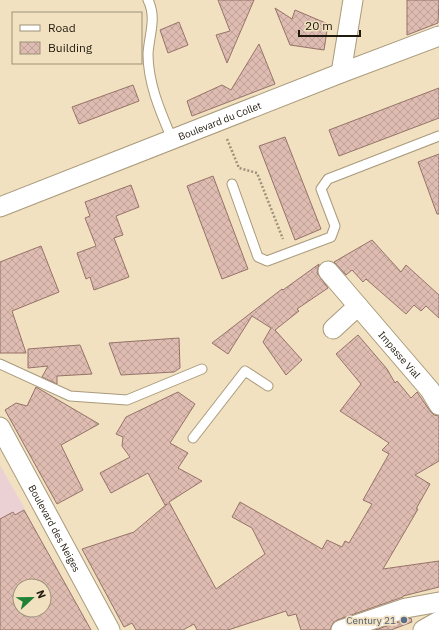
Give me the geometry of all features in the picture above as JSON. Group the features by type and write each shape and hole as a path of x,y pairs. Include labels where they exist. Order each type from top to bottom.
{"street":[{"path":"341,73 353,0"},
{"name":"Boulevard du Collet","path":"0,207 439,36"},
{"name":"Impasse Vial","path":"328,271 430,390 439,405"},
{"path":"333,329 358,306"},
{"name":"Boulevard des Neiges","path":"0,427 110,630"},
{"path":"341,630 406,608 439,602"},
{"path":"423,630 439,621"}],"lane":[{"path":"148,0 153,17 148,54 152,81 161,113 172,139"},
{"path":"232,184 258,257 267,261 331,237 335,226 321,189 328,179 439,136"},
{"path":"0,364 70,396 127,400 202,369"},
{"path":"193,438 245,371 268,386"}],"path":[{"path":"220,121 239,168 257,173 289,252"}],"shaded area":[{"path":"0,465 25,509 0,524"}],"building":[{"path":"218,0 254,0 227,63 216,35 230,31"},
{"path":"407,0 439,0 438,23 407,35"},
{"path":"275,8 292,19 295,10 328,24 324,50 290,45"},
{"path":"179,22 188,45 168,53 160,30"},
{"path":"259,44 275,84 192,116 187,101 222,85 231,90"},
{"path":"133,85 139,101 79,124 72,107"},
{"path":"439,88 439,118 339,156 329,130"},
{"path":"285,137 321,229 295,240 259,146"},
{"path":"439,154 439,214 437,214 418,162"},
{"path":"213,176 248,269 222,279 187,186"},
{"path":"131,185 139,207 116,216 123,235 114,238 129,277 94,290 90,277 86,279 77,253 96,246 85,218 90,216 85,202"},
{"path":"372,240 401,272 406,265 439,295 439,318 426,306 421,311 414,305 406,314 366,279 363,282 352,270 346,275 334,262"},
{"path":"41,246 59,292 12,311 26,353 0,353 0,262"},
{"path":"319,264 317,273 328,288 297,309 299,311 275,330 302,360 286,375 263,342 271,328 252,316 228,354 212,343 282,289 283,290"},
{"path":"358,335 387,369 395,383 397,381 411,398 417,392 430,411 434,415 439,416 439,461 415,475 430,484 416,509 418,509 383,569 439,561 439,587 403,596 337,620 333,623 330,630 301,630 296,614 288,616 286,611 228,630 197,630 194,624 183,630 136,630 132,623 124,627 82,549 134,532 167,504 165,505 148,473 111,493 100,473 130,457 122,446 123,437 116,434 126,417 178,392 195,404 170,443 188,453 178,468 202,481 169,502 216,589 265,554 252,528 232,517 240,502 322,549 327,540 342,547 345,541 349,543 372,504 363,500 389,454 382,450 389,443 340,411 361,384 336,354"},
{"path":"179,338 180,368 174,372 121,375 109,343"},
{"path":"80,345 92,374 57,376 57,384 42,377 48,366 28,368 28,349"},
{"path":"36,387 99,424 61,445 83,490 57,504 5,410 16,403 27,406"},
{"path":"24,510 91,630 0,630 0,519 13,512 15,515"},
{"path":"411,618 412,622 391,630 375,630"}],"place":[{"name":"Century 21","path":"404,620"}]}
